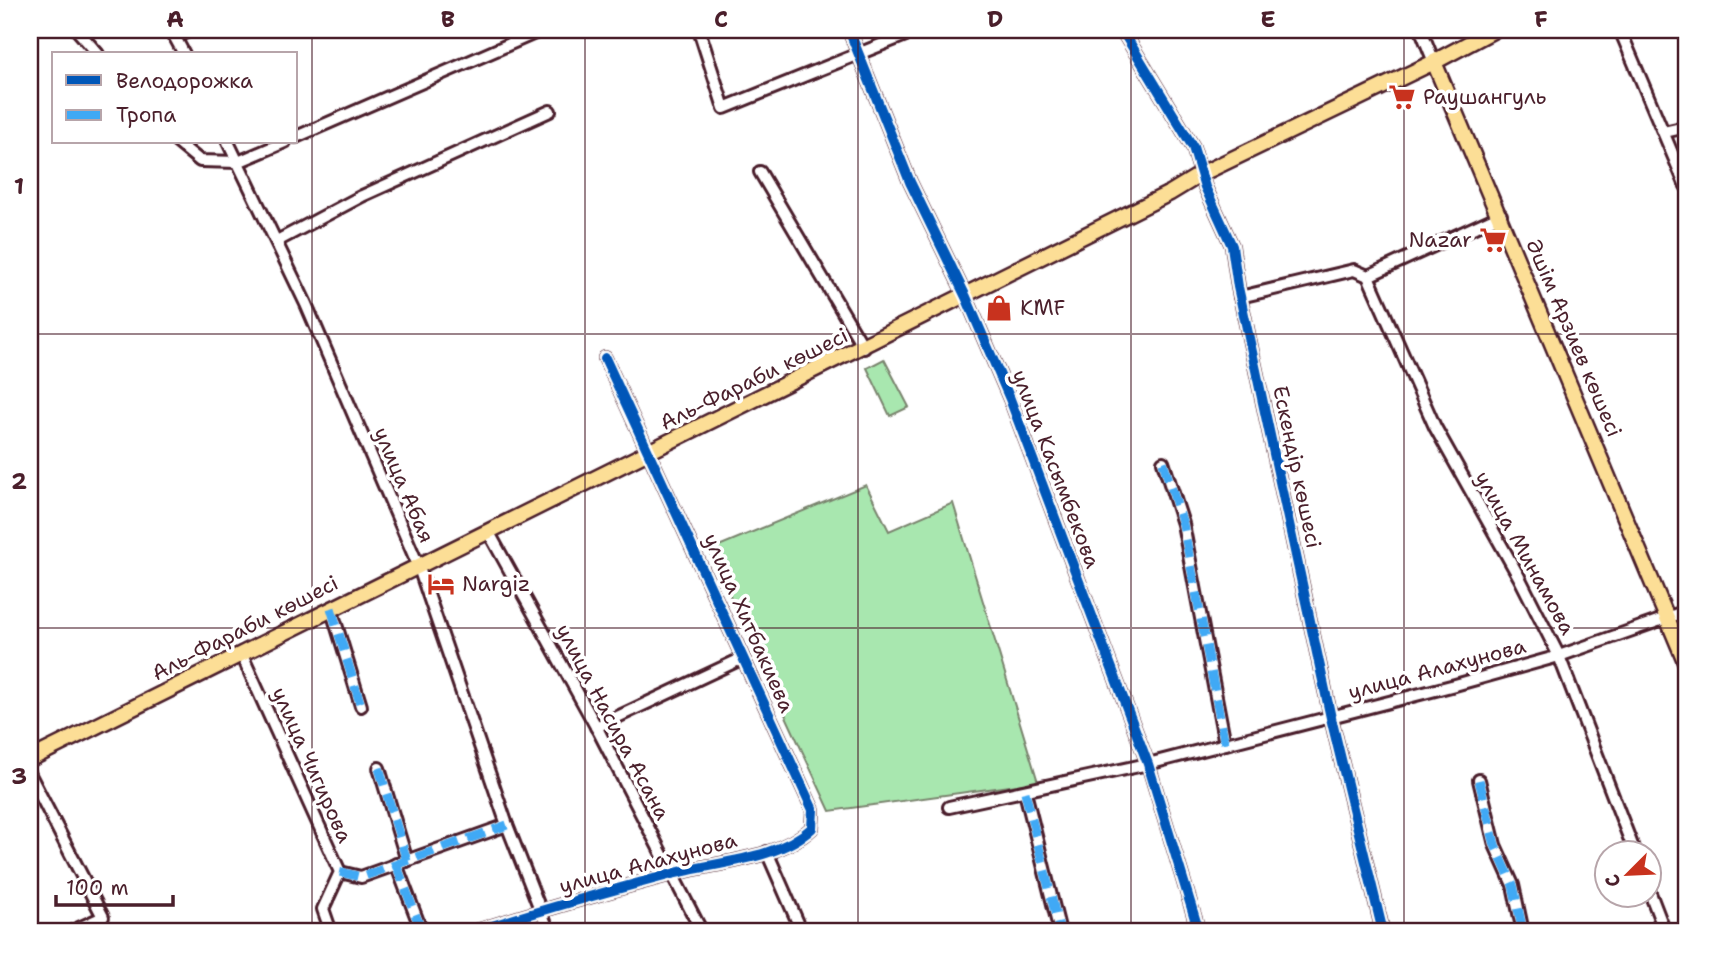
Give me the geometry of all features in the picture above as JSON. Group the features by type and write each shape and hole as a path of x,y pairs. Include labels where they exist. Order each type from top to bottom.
{"main road":[{"name":"Аль-Фараби көшесі","path":"30,759 418,565 864,348 1170,194 1203,173 1434,62 1494,30"},
{"name":"Әшім Арзиев көшесі","path":"1434,62 1501,215 1686,663"}],"street":[{"path":"76,30 97,52"},
{"path":"183,52 173,33 191,30"},
{"path":"298,136 542,30"},
{"path":"699,30 724,108 918,30"},
{"name":"улица Касымбекова","path":"849,30 910,182 966,297 1010,398 1148,764 1199,932"},
{"name":"Ескендір көшесі","path":"1122,30 1193,147 1203,173 1205,187 1232,246 1240,297 1331,718 1383,932"},
{"name":"Әшім Арзиев көшесі","path":"1421,30 1434,62"},
{"path":"1620,30 1686,186"},
{"path":"277,241 362,196 551,111"},
{"path":"1664,132 1686,127"},
{"path":"179,144 200,162 238,162 280,144"},
{"name":"улица Абая","path":"229,144 277,241 418,565 507,825 550,932"},
{"path":"760,172 864,348"},
{"path":"1240,297 1354,270 1368,276 1501,215"},
{"name":"улица Минамова","path":"1368,276 1435,427 1519,577 1559,656 1629,839"},
{"name":"улица Хитбакиева","path":"605,358 651,452 813,810"},
{"path":"1163,462 1184,524 1224,744"},
{"name":"улица Насира Асана","path":"488,531 596,727 702,932"},
{"path":"331,608 361,706"},
{"name":"улица Алахунова","path":"949,807 1148,764 1331,718 1559,656 1686,611"},
{"name":"улица Чигирова","path":"241,653 340,872 323,909 331,932"},
{"path":"596,727 743,658"},
{"path":"379,768 401,862 422,932"},
{"path":"30,775 103,917 70,932"},
{"path":"1479,780 1495,845 1513,885 1523,932"},
{"path":"1025,792 1060,932"},
{"name":"улица Алахунова","path":"472,932 672,874 766,852 799,840 812,828 813,810"},
{"path":"340,872 361,877 507,825"},
{"path":"766,852 802,932"},
{"path":"1656,909 1665,932"}],"green space":[{"path":"884,359 909,407 890,416 867,368"},
{"path":"866,485 889,531 953,503 1038,782 830,811 709,550"}],"marked path":[{"path":"1163,462 1183,524 1225,744"},
{"path":"331,608 361,706"},
{"path":"379,768 407,861"},
{"path":"1479,780 1495,845 1513,885 1523,932"},
{"path":"1025,792 1060,932"},
{"path":"340,872 361,877 507,825"},
{"path":"396,864 422,932"}],"cycle path":[{"path":"849,30 910,182 966,297 1010,399 1148,764 1199,932"},
{"path":"1122,30 1193,147 1205,187 1232,246 1238,287 1331,718 1383,932"},
{"path":"473,932 672,874 746,859 782,847 812,828 813,810 605,358"}],"place":[{"name":"Раушангуль","path":"1402,97"},
{"name":"Nazar","path":"1493,240"},
{"name":"KMF","path":"999,308"},
{"name":"Nargiz","path":"441,584"}]}
